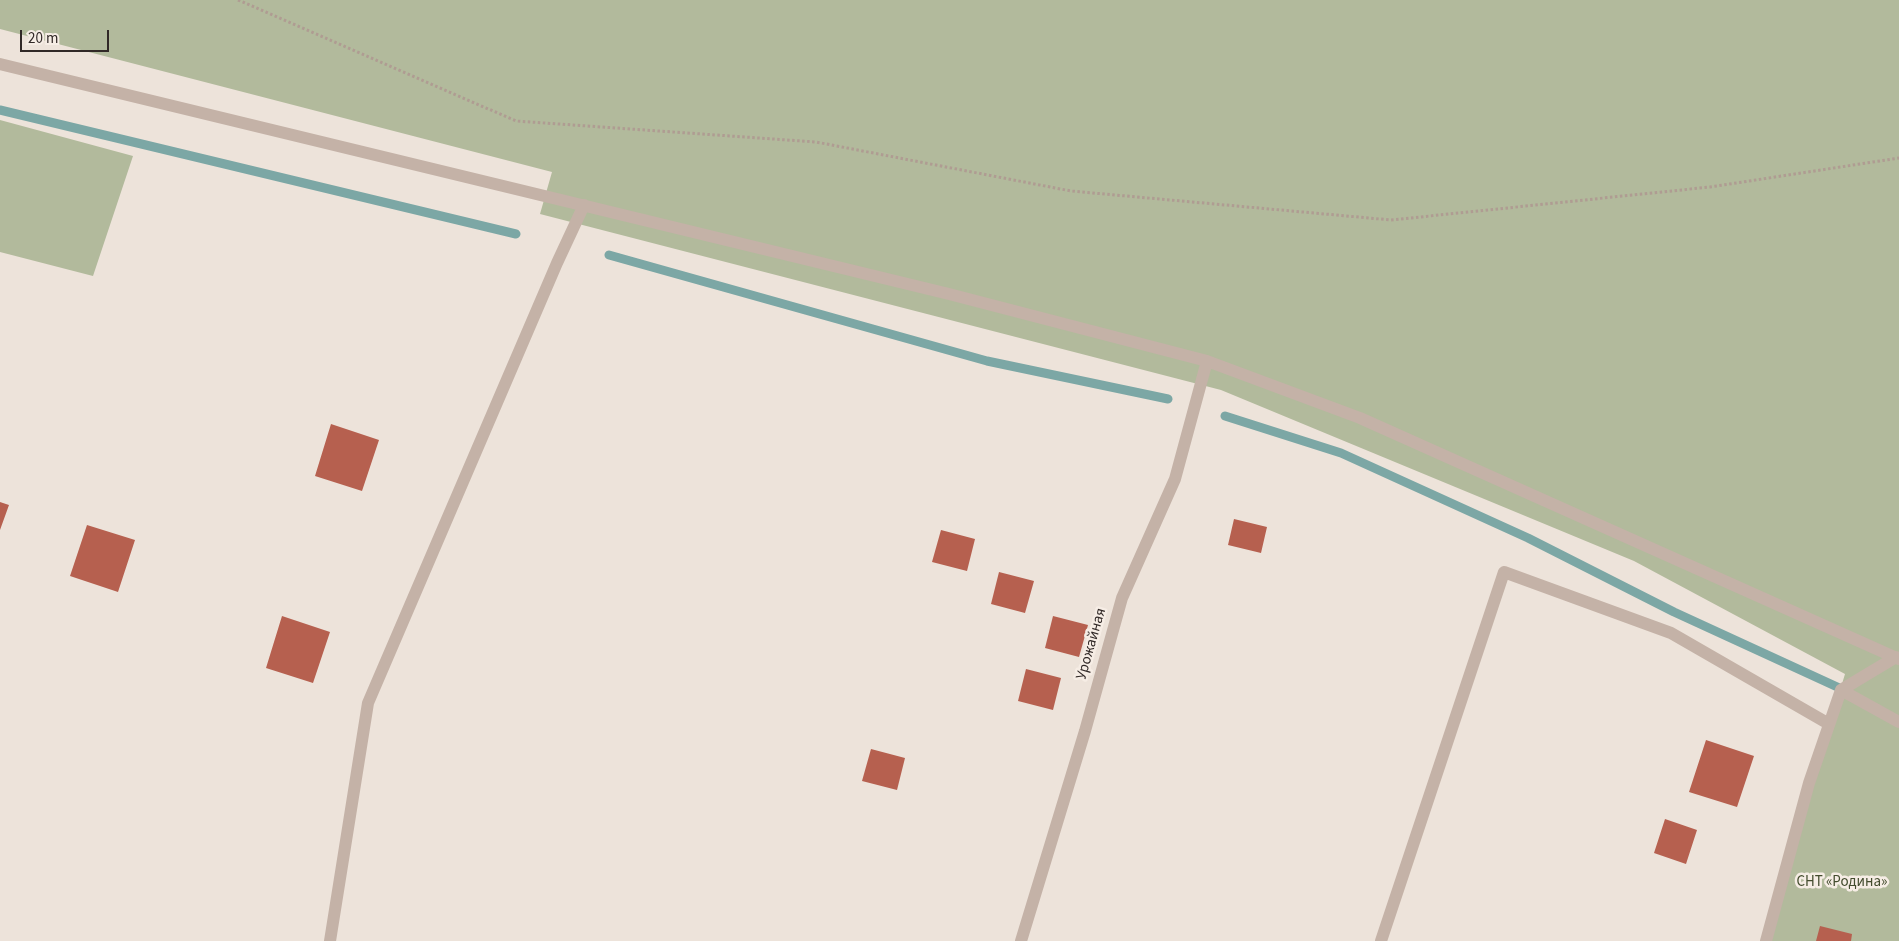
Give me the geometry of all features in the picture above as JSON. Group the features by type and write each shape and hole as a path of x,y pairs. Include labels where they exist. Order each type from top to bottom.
{"street":[{"path":"0,64 948,294 1207,361 1360,418 1897,658"},
{"path":"330,941 368,703 556,263 584,205"},
{"name":"Урожайная","path":"1021,941 1122,598 1175,479 1207,361"},
{"path":"1381,941 1504,572 1671,633 1829,724"},
{"path":"1766,941 1808,783 1840,690 1897,658"},
{"path":"1840,690 1899,722"}],"path":[{"path":"238,0 516,121 816,142 1071,191 1391,220 1710,187 1899,158"}],"green space":[{"name":"СНТ «Родина»","path":"0,0 1899,0 1899,941 1764,941 1845,674 1634,561 1221,390 540,214 552,172 0,29"},
{"path":"0,120 133,156 93,276 0,252"}],"building":[{"path":"331,424 379,440 362,491 315,476"},
{"path":"0,502 9,505 0,530"},
{"path":"1234,519 1267,527 1261,553 1228,545"},
{"path":"87,525 135,540 118,592 70,576"},
{"path":"941,530 975,539 967,571 932,562"},
{"path":"999,572 1034,581 1025,613 991,604"},
{"path":"282,616 330,632 313,683 266,668"},
{"path":"1053,616 1088,625 1079,657 1045,648"},
{"path":"1026,669 1061,678 1053,710 1018,701"},
{"path":"1706,740 1754,756 1737,807 1689,792"},
{"path":"871,749 905,758 897,790 862,781"},
{"path":"1665,819 1697,830 1686,864 1654,853"},
{"path":"1820,926 1852,934 1851,941 1816,941"}],"waterway":[{"path":"0,110 516,234"},
{"path":"609,255 987,361 1168,399"},
{"path":"1225,416 1341,453 1528,538 1674,612 1846,691"}]}
